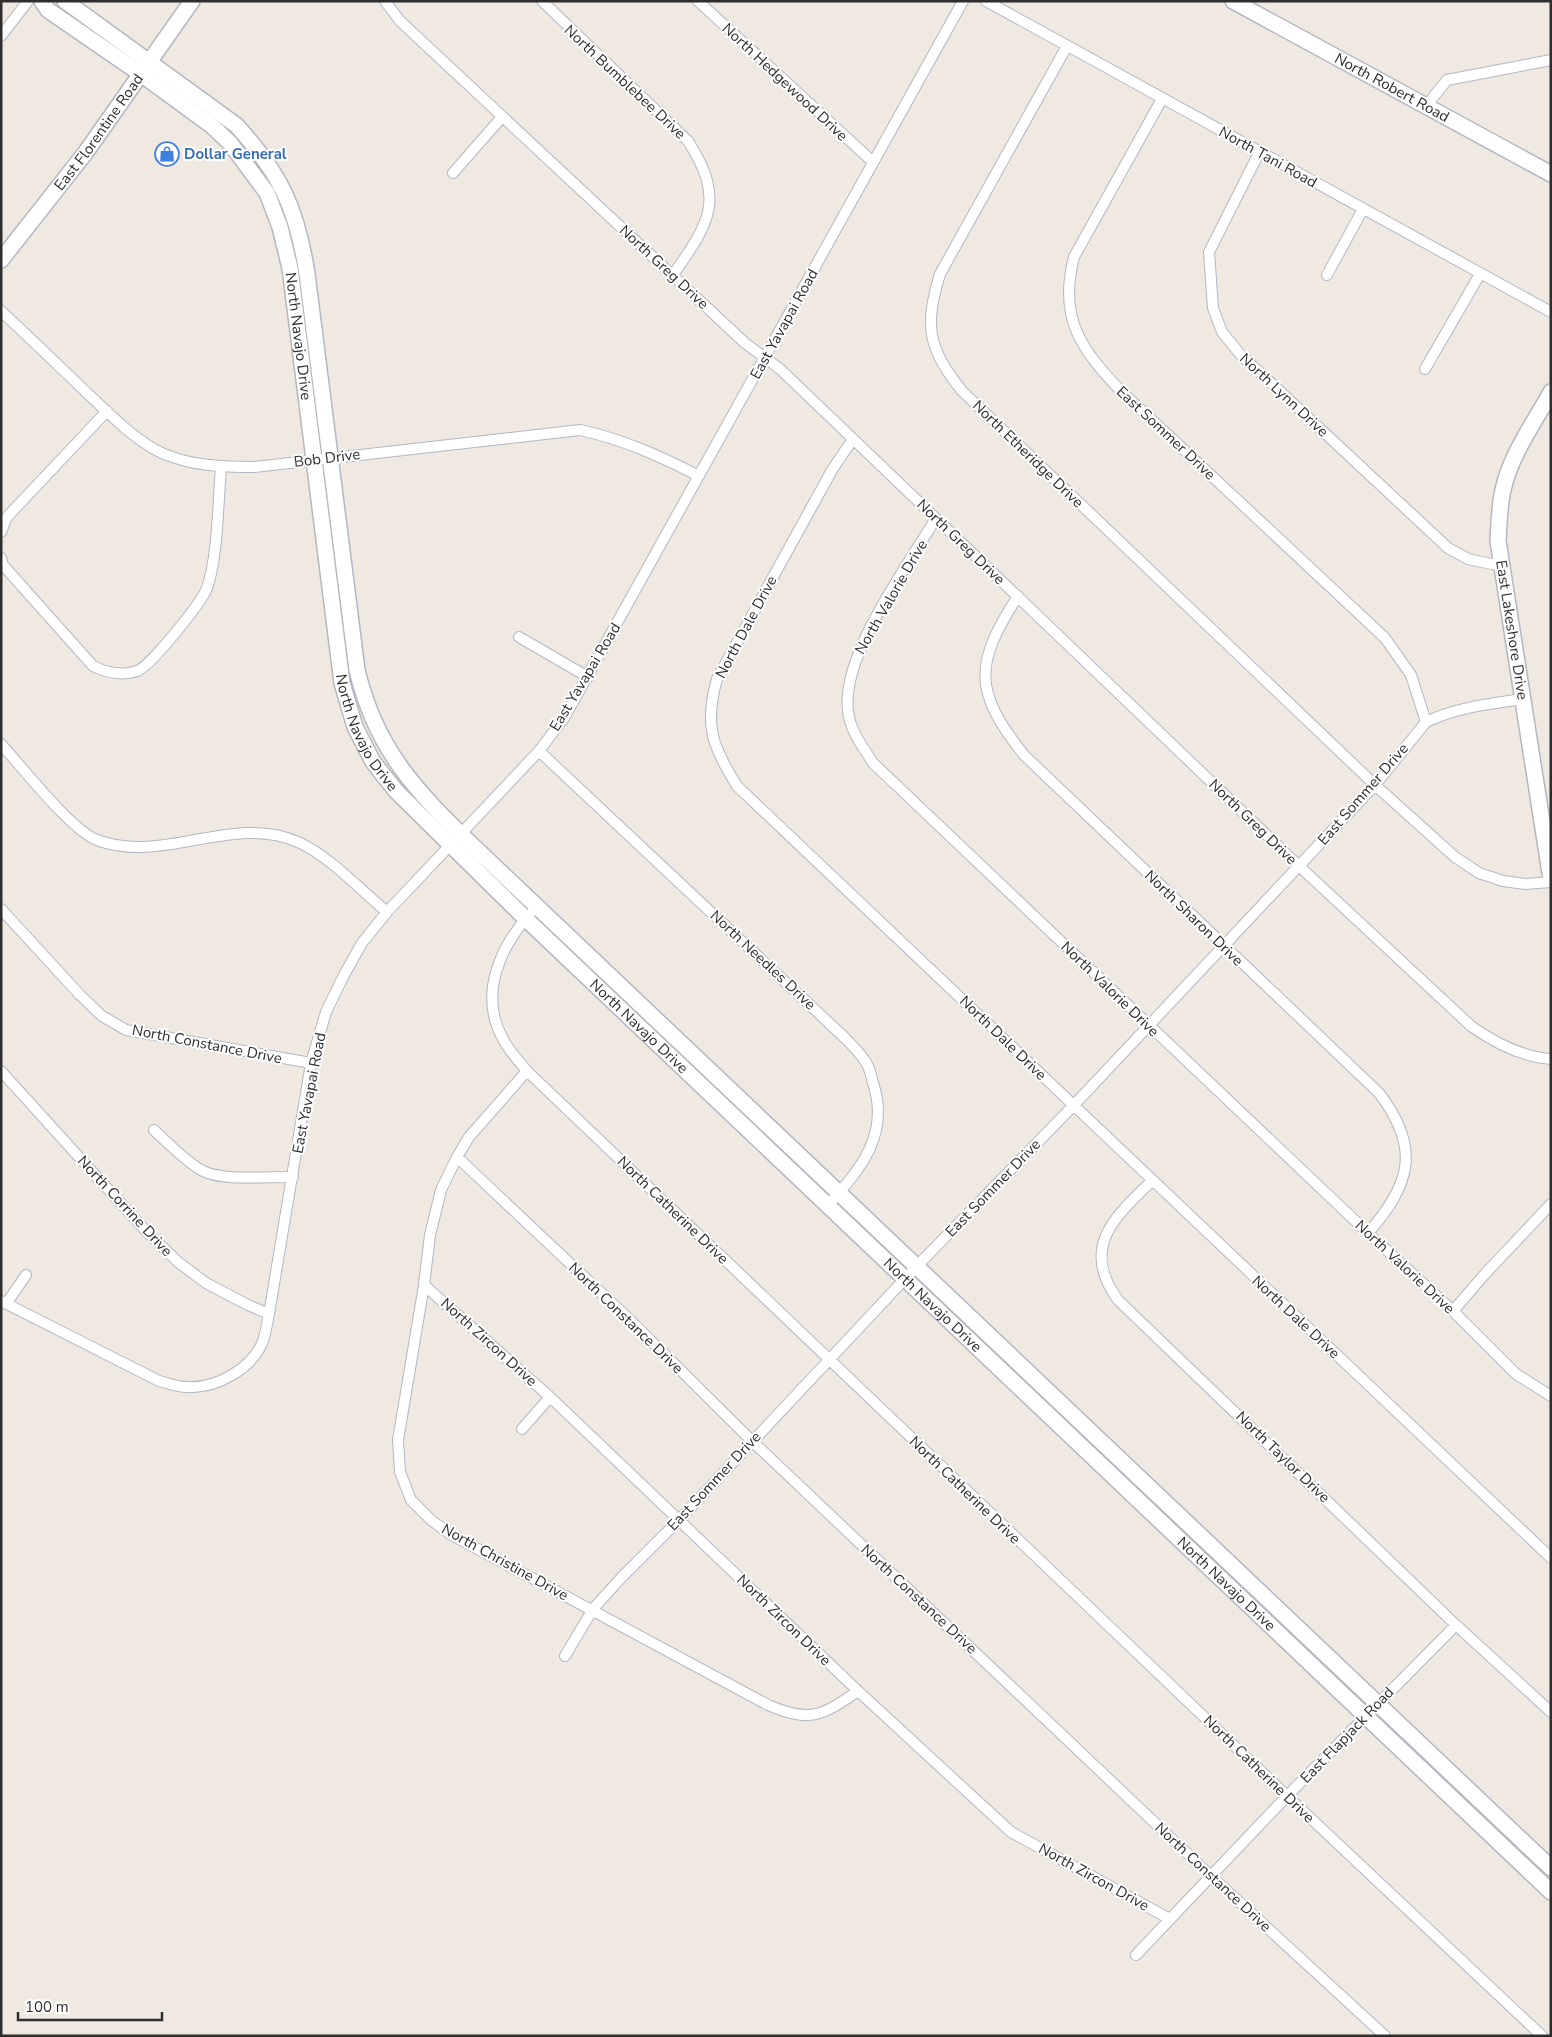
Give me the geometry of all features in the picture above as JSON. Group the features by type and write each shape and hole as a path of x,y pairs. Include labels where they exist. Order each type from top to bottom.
{"street":[{"path":"1,36 28,1"},
{"name":"North Navajo Drive","path":"42,1 48,10 212,126 247,164 267,194 280,227 292,289 337,649 346,700 355,727 373,762 396,792 526,919 1551,1892"},
{"name":"North Navajo Drive","path":"65,1 236,125 271,167 295,216 301,236 309,288 353,648 363,694 373,722 388,751 407,778 460,833 1551,1868"},
{"name":"East Florentine Road","path":"1,260 36,217 192,1"},
{"name":"North Greg Drive","path":"385,1 400,21 764,359 780,369 1298,866 1471,1026 1493,1042 1512,1050 1551,1059"},
{"name":"North Bumblebee Drive","path":"542,1 688,141 701,161 708,182 709,208 702,233 673,275"},
{"name":"North Hedgewood Drive","path":"698,1 873,162"},
{"name":"East Yavapai Road","path":"4,1302 160,1382 186,1388 211,1385 236,1373 252,1358 262,1341 269,1314 311,1063 326,1012 344,975 362,943 387,912 449,844 539,751 564,718 963,1"},
{"name":"North Tani Road","path":"986,1 1259,153 1551,312"},
{"name":"North Robert Road","path":"1237,2 1551,174"},
{"name":"North Etheridge Drive","path":"1067,46 940,274 933,297 930,325 935,347 943,367 962,391 1375,785 1455,857 1479,873 1503,881 1525,884 1551,880"},
{"path":"1426,106 1447,80 1551,60"},
{"name":"East Sommer Drive","path":"1162,99 1074,257 1068,281 1068,304 1075,328 1087,354 1122,393 1385,638 1411,675 1426,722"},
{"path":"453,173 502,117"},
{"name":"North Lynn Drive","path":"1259,153 1209,252 1213,308 1222,332 1240,354 1448,548 1468,560 1501,566"},
{"path":"1327,276 1363,209"},
{"path":"1425,369 1480,274"},
{"path":"292,289 309,288"},
{"name":"Bob Drive","path":"1,311 107,411 141,440 164,454 197,464 221,467 254,466 580,430 629,443 699,476"},
{"name":"East Lakeshore Drive","path":"1551,392 1512,466 1503,488 1499,510 1498,541 1551,880"},
{"path":"1,532 6,517 107,411"},
{"name":"North Dale Drive","path":"852,440 832,470 717,679 710,702 712,735 720,758 737,786 1551,1558"},
{"path":"1,558 3,565 93,666 108,673 126,674 139,671 151,662 199,603 207,589 212,567 221,467"},
{"name":"North Valorie Drive","path":"936,518 870,628 856,658 847,688 848,713 856,736 874,762 1148,1026 1453,1311 1516,1374 1551,1396"},
{"name":"North Sharon Drive","path":"1018,596 997,629 987,654 984,681 993,710 1007,734 1024,756 1379,1093 1393,1111 1404,1134 1406,1162 1399,1191 1385,1213 1368,1233"},
{"path":"519,637 588,676"},
{"path":"337,649 353,648"},
{"name":"East Sommer Drive","path":"565,1656 593,1609 917,1266 1074,1105 1375,785 1426,722 1445,713 1472,706 1523,699"},
{"path":"1,744 75,826 95,840 123,847 153,847 229,835 257,832 273,834 298,842 324,858 387,912"},
{"name":"North Needles Drive","path":"539,751 846,1038 867,1063 876,1090 880,1118 870,1151 828,1205"},
{"name":"North Catherine Drive","path":"537,906 498,960 493,984 494,1010 500,1035 527,1071 1287,1796 1542,2036"},
{"name":"North Constance Drive","path":"1,909 91,1006 102,1016 126,1030 311,1063"},
{"name":"North Corrine Drive","path":"1,1071 146,1231 178,1262 206,1283 269,1314"},
{"name":"North Christine Drive","path":"527,1071 469,1137 441,1190 430,1234 424,1285 398,1440 400,1472 411,1500 431,1520 450,1534 593,1609 768,1705 789,1714 810,1716 832,1710 858,1691"},
{"path":"154,1130 201,1170 233,1178 259,1176 293,1177"},
{"name":"North Constance Drive","path":"457,1157 631,1322 752,1441 1212,1876 1385,2036"},
{"name":"North Taylor Drive","path":"1152,1181 1118,1212 1106,1234 1101,1258 1107,1285 1118,1300 1456,1625 1551,1712"},
{"path":"1453,1311 1551,1204"},
{"path":"4,1302 26,1275"},
{"name":"North Zircon Drive","path":"424,1285 550,1397 858,1691 1011,1832 1170,1919"},
{"path":"522,1429 550,1397"},
{"name":"East Flapjack Road","path":"1136,1955 1287,1796 1456,1625"}],"place":[{"name":"Dollar General","path":"167,154"}]}
